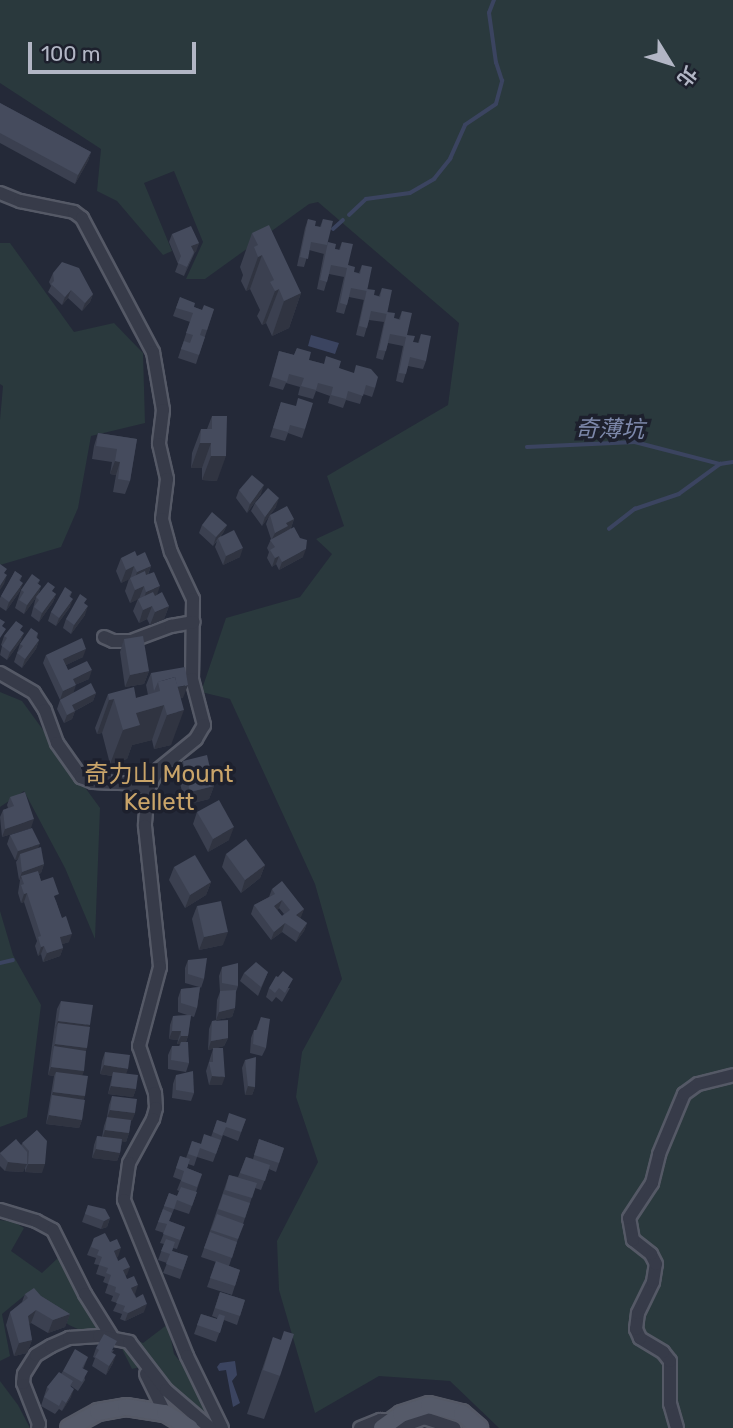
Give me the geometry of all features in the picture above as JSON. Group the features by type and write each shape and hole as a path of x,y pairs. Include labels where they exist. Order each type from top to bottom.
{"main road":[{"path":"392,1426 420,1406 439,1406 461,1413 479,1428"},
{"path":"69,1428 90,1416 117,1408 165,1413 191,1428"}],"street":[{"path":"0,193 80,216 153,352 163,410 159,444 167,479 162,519 171,552 191,593 194,622 192,679 203,729 189,745 158,770 148,789 145,826 160,967 139,1046 155,1093 156,1108 153,1119 129,1163 124,1200 187,1356 222,1428"},
{"path":"104,637 113,641 131,641 175,624 194,622"},
{"path":"0,673 34,693 45,710 57,743 81,777 90,782 126,783 148,789"},
{"path":"677,1428 670,1404 670,1361 665,1353 640,1338 636,1329 638,1313 652,1285 656,1264 651,1254 633,1240 629,1221 632,1211 652,1182 659,1154 684,1094 698,1084 733,1075"},
{"path":"0,1210 36,1221 53,1230 85,1294 112,1337"},
{"path":"38,1428 39,1424 23,1382 24,1374 37,1356 69,1338 112,1337 129,1342 166,1390 210,1428"},
{"path":"136,1351 165,1413"},
{"path":"360,1428 380,1420 392,1426 424,1418 454,1428"}],"shaded area":[{"path":"0,0 733,0 733,1428 499,1428 450,1381 379,1376 315,1413 279,1290 277,1241 318,1162 296,1097 302,1052 342,979 315,884 230,699 201,692 226,618 300,597 332,554 316,539 344,526 327,476 448,405 459,323 318,202 309,204 205,279 186,279 203,242 174,171 144,183 172,251 163,255 117,201 97,191 101,149 0,83"},
{"path":"0,243 10,243 74,332 114,323 143,353 145,423 91,436 78,508 61,547 0,565 0,420 3,386 0,384"},
{"path":"0,692 22,701 100,808 95,939 65,868 24,791 0,807"},
{"path":"0,911 13,955 41,1005 27,1117 0,1127"},
{"path":"0,1220 14,1222 24,1228 11,1251 42,1273 60,1256 113,1330 143,1343 168,1324 174,1354 190,1374 211,1426 176,1392 154,1363 132,1369 122,1349 69,1325 39,1301 25,1295 2,1314 10,1356 0,1361"},
{"path":"0,1381 18,1405 30,1428 0,1428"}],"water":[{"path":"311,335 339,343 335,354 308,346"},
{"path":"235,1361 237,1375 232,1381 240,1403 233,1407 226,1370 219,1371 217,1367 220,1363"}],"building":[{"path":"0,103 91,152 78,175 0,133"},
{"path":"308,219 316,221 315,226 321,227 323,219 333,221 327,245 311,242 308,259 300,257"},
{"path":"269,225 301,293 284,301 279,289 275,291 270,282 274,280 262,255 258,257 254,247 258,245 252,233"},
{"path":"191,226 199,243 191,246 194,252 187,267 178,263 181,256 172,234"},
{"path":"328,242 336,244 335,249 340,250 342,242 353,244 348,265 355,267 354,272 360,274 362,265 372,267 367,291 351,288 347,305 340,303 347,268 331,265 327,282 320,280"},
{"path":"62,262 79,268 93,294 85,303 71,290 65,297 51,284 54,281 53,273"},
{"path":"382,288 392,290 387,314 371,311 367,328 359,326 367,289 375,290 374,295 380,297"},
{"path":"180,297 195,303 194,307 202,310 204,305 214,309 207,330 202,329 200,335 205,337 199,355 181,349 184,341 190,343 193,335 186,333 193,313 176,308"},
{"path":"402,311 412,313 407,335 415,336 413,342 419,343 421,334 431,336 426,361 410,357 406,374 399,373 406,337 390,334 386,351 379,350 387,312 395,313 394,318 400,320"},
{"path":"297,348 311,352 309,360 324,364 326,356 341,361 339,368 354,373 356,365 371,369 378,377 375,388 366,385 363,396 348,391 346,399 331,395 333,387 318,383 316,390 301,386 304,378 289,374 287,382 272,377 279,351 294,355"},
{"path":"298,398 313,403 305,429 290,425 288,432 273,428 281,402 296,406"},
{"path":"212,416 227,416 226,456 211,456 211,443 200,443 201,429 212,429"},
{"path":"98,433 137,439 130,481 118,479 120,462 115,461 117,449 96,446"},
{"path":"252,475 264,485 250,504 239,490"},
{"path":"268,488 279,498 265,517 255,503"},
{"path":"287,506 294,519 275,533 270,515"},
{"path":"212,512 227,525 216,537 202,525"},
{"path":"294,527 300,538 307,540 306,549 282,562 279,556 275,558 270,550 275,547 270,540"},
{"path":"234,530 243,548 226,556 218,538"},
{"path":"135,551 137,556 145,552 151,566 137,572 134,566 126,570 121,558"},
{"path":"0,564 7,569 4,573 7,575 0,586"},
{"path":"15,571 22,576 19,580 23,583 9,602 1,596"},
{"path":"145,571 146,575 154,572 160,586 146,592 144,586 135,590 130,578"},
{"path":"32,574 40,580 37,583 41,586 27,605 19,600 24,592 21,590"},
{"path":"48,582 55,587 52,591 56,594 42,613 34,607 39,600 36,597"},
{"path":"65,587 72,592 69,596 73,599 59,618 51,612"},
{"path":"153,592 155,596 162,592 169,606 155,612 152,606 143,610 138,599"},
{"path":"80,594 87,599 84,603 88,606 74,625 66,619"},
{"path":"0,619 5,622 2,626 6,629 0,638"},
{"path":"16,621 23,626 20,630 24,633 10,652 2,646 7,638 4,636"},
{"path":"31,628 38,633 36,637 39,640 25,659 17,653"},
{"path":"143,636 149,671 130,675 124,639"},
{"path":"82,638 86,649 63,659 68,670 87,661 92,670 73,679 76,685 63,691 46,655"},
{"path":"185,667 188,685 177,687 175,677 158,682 154,691 151,673"},
{"path":"175,677 184,710 167,715 164,705 136,713 140,725 123,730 114,699 109,700 108,694 134,687 136,698 160,691 158,682"},
{"path":"91,683 96,693 72,705 75,711 67,715 60,700"},
{"path":"207,755 214,786 190,792 183,761"},
{"path":"25,792 34,819 5,829 3,810 14,806 10,797"},
{"path":"219,800 234,827 213,839 197,812"},
{"path":"32,828 40,844 18,851 10,835"},
{"path":"246,839 265,865 245,880 226,854"},
{"path":"41,847 44,864 22,872 20,854"},
{"path":"195,855 211,882 190,895 174,867"},
{"path":"38,871 41,881 53,877 59,894 54,896 62,918 66,916 72,934 60,937 63,948 47,953 44,946 41,947 38,937 41,936 27,893 24,894 21,885 24,884 21,876"},
{"path":"282,881 304,909 296,915 307,923 300,933 285,923 274,932 254,905 275,894 272,889","holes":["282,900 290,910 282,916 274,906"]},
{"path":"221,901 228,932 204,937 197,906"},
{"path":"207,958 204,979 188,974 188,960"},
{"path":"256,962 268,972 261,987 244,973"},
{"path":"238,963 238,986 222,983 222,967"},
{"path":"283,971 293,979 285,993 279,988 275,993 269,988 276,976"},
{"path":"200,987 197,1008 181,1003 181,989"},
{"path":"236,990 235,1008 219,1012 220,991"},
{"path":"61,1001 93,1005 90,1025 58,1021"},
{"path":"191,1015 188,1036 181,1036 181,1031 172,1031 173,1016"},
{"path":"261,1017 270,1019 266,1048 253,1044 254,1030 257,1030"},
{"path":"228,1020 228,1038 211,1041 212,1021"},
{"path":"58,1023 90,1027 87,1048 55,1044"},
{"path":"181,1042 188,1042 189,1063 171,1060 172,1046 180,1046"},
{"path":"54,1046 86,1051 84,1071 51,1067"},
{"path":"213,1048 223,1048 225,1077 212,1076 209,1062 213,1062"},
{"path":"105,1052 130,1055 128,1069 104,1065"},
{"path":"256,1057 255,1087 248,1086 245,1060"},
{"path":"193,1071 194,1093 176,1090 176,1075"},
{"path":"56,1072 88,1076 85,1096 53,1092"},
{"path":"113,1072 138,1075 136,1089 111,1086"},
{"path":"52,1095 85,1100 82,1120 49,1115"},
{"path":"112,1096 137,1099 135,1113 110,1110"},
{"path":"229,1113 246,1119 241,1132 226,1127 222,1136 213,1132 217,1120 226,1123"},
{"path":"107,1117 131,1120 129,1133 105,1130"},
{"path":"37,1130 47,1141 45,1164 28,1164 29,1151 22,1143"},
{"path":"204,1134 221,1140 216,1154 200,1148 197,1157 188,1154 192,1141 201,1144"},
{"path":"97,1136 122,1139 120,1153 96,1149"},
{"path":"16,1139 27,1152 27,1164 8,1162 0,1153"},
{"path":"259,1139 284,1148 279,1163 254,1155"},
{"path":"180,1156 190,1159 187,1168 202,1174 197,1187 181,1181 184,1171 176,1168"},
{"path":"246,1157 270,1165 265,1181 240,1173"},
{"path":"229,1175 257,1183 252,1198 225,1190"},
{"path":"181,1187 197,1192 192,1206 177,1200 174,1209 164,1206 169,1193 177,1196"},
{"path":"223,1194 250,1203 245,1218 218,1209"},
{"path":"88,1205 105,1209 110,1218 104,1221 85,1214"},
{"path":"163,1209 172,1213 169,1221 185,1227 180,1240 163,1234 167,1224 158,1222"},
{"path":"217,1214 244,1224 238,1239 211,1230"},
{"path":"210,1232 237,1242 232,1258 204,1248"},
{"path":"105,1233 110,1242 117,1239 121,1248 114,1251 118,1261 125,1257 130,1267 123,1270 127,1279 134,1276 138,1285 131,1288 136,1298 143,1294 147,1304 128,1313 123,1311 125,1306 116,1303 120,1294 115,1292 116,1287 108,1284 111,1275 106,1273 108,1268 99,1265 102,1257 97,1255 99,1250 91,1247 94,1238"},
{"path":"166,1239 175,1242 172,1251 188,1256 183,1270 166,1264 170,1254 161,1251"},
{"path":"216,1261 240,1270 235,1286 210,1278"},
{"path":"34,1288 41,1296 70,1314 53,1320 36,1310 28,1316 32,1340 19,1343 10,1312 28,1298 25,1294"},
{"path":"220,1292 245,1300 240,1316 215,1308"},
{"path":"201,1314 217,1319 219,1314 225,1316 220,1333 197,1325"},
{"path":"284,1331 294,1334 280,1376 263,1370 273,1337 281,1340"},
{"path":"104,1334 117,1341 111,1352 116,1355 109,1366 95,1357 99,1350 96,1348"},
{"path":"75,1349 88,1357 82,1368 88,1371 82,1382 63,1371"},
{"path":"59,1372 73,1381 70,1386 74,1389 66,1403 62,1400 59,1406 44,1397 49,1389 47,1387"}],"waterway":[{"path":"349,215 366,199 410,193 434,179 450,159 465,125 496,104 502,81 496,63 489,13 494,0"},
{"path":"333,229 343,220"},
{"name":"奇薄坑","path":"527,447 635,442 720,464 733,462"},
{"path":"609,529 635,509 679,494 720,464"},
{"path":"0,963 13,960"}],"district":[{"name":"奇力山 Mount Kellett","path":"159,789"}]}
